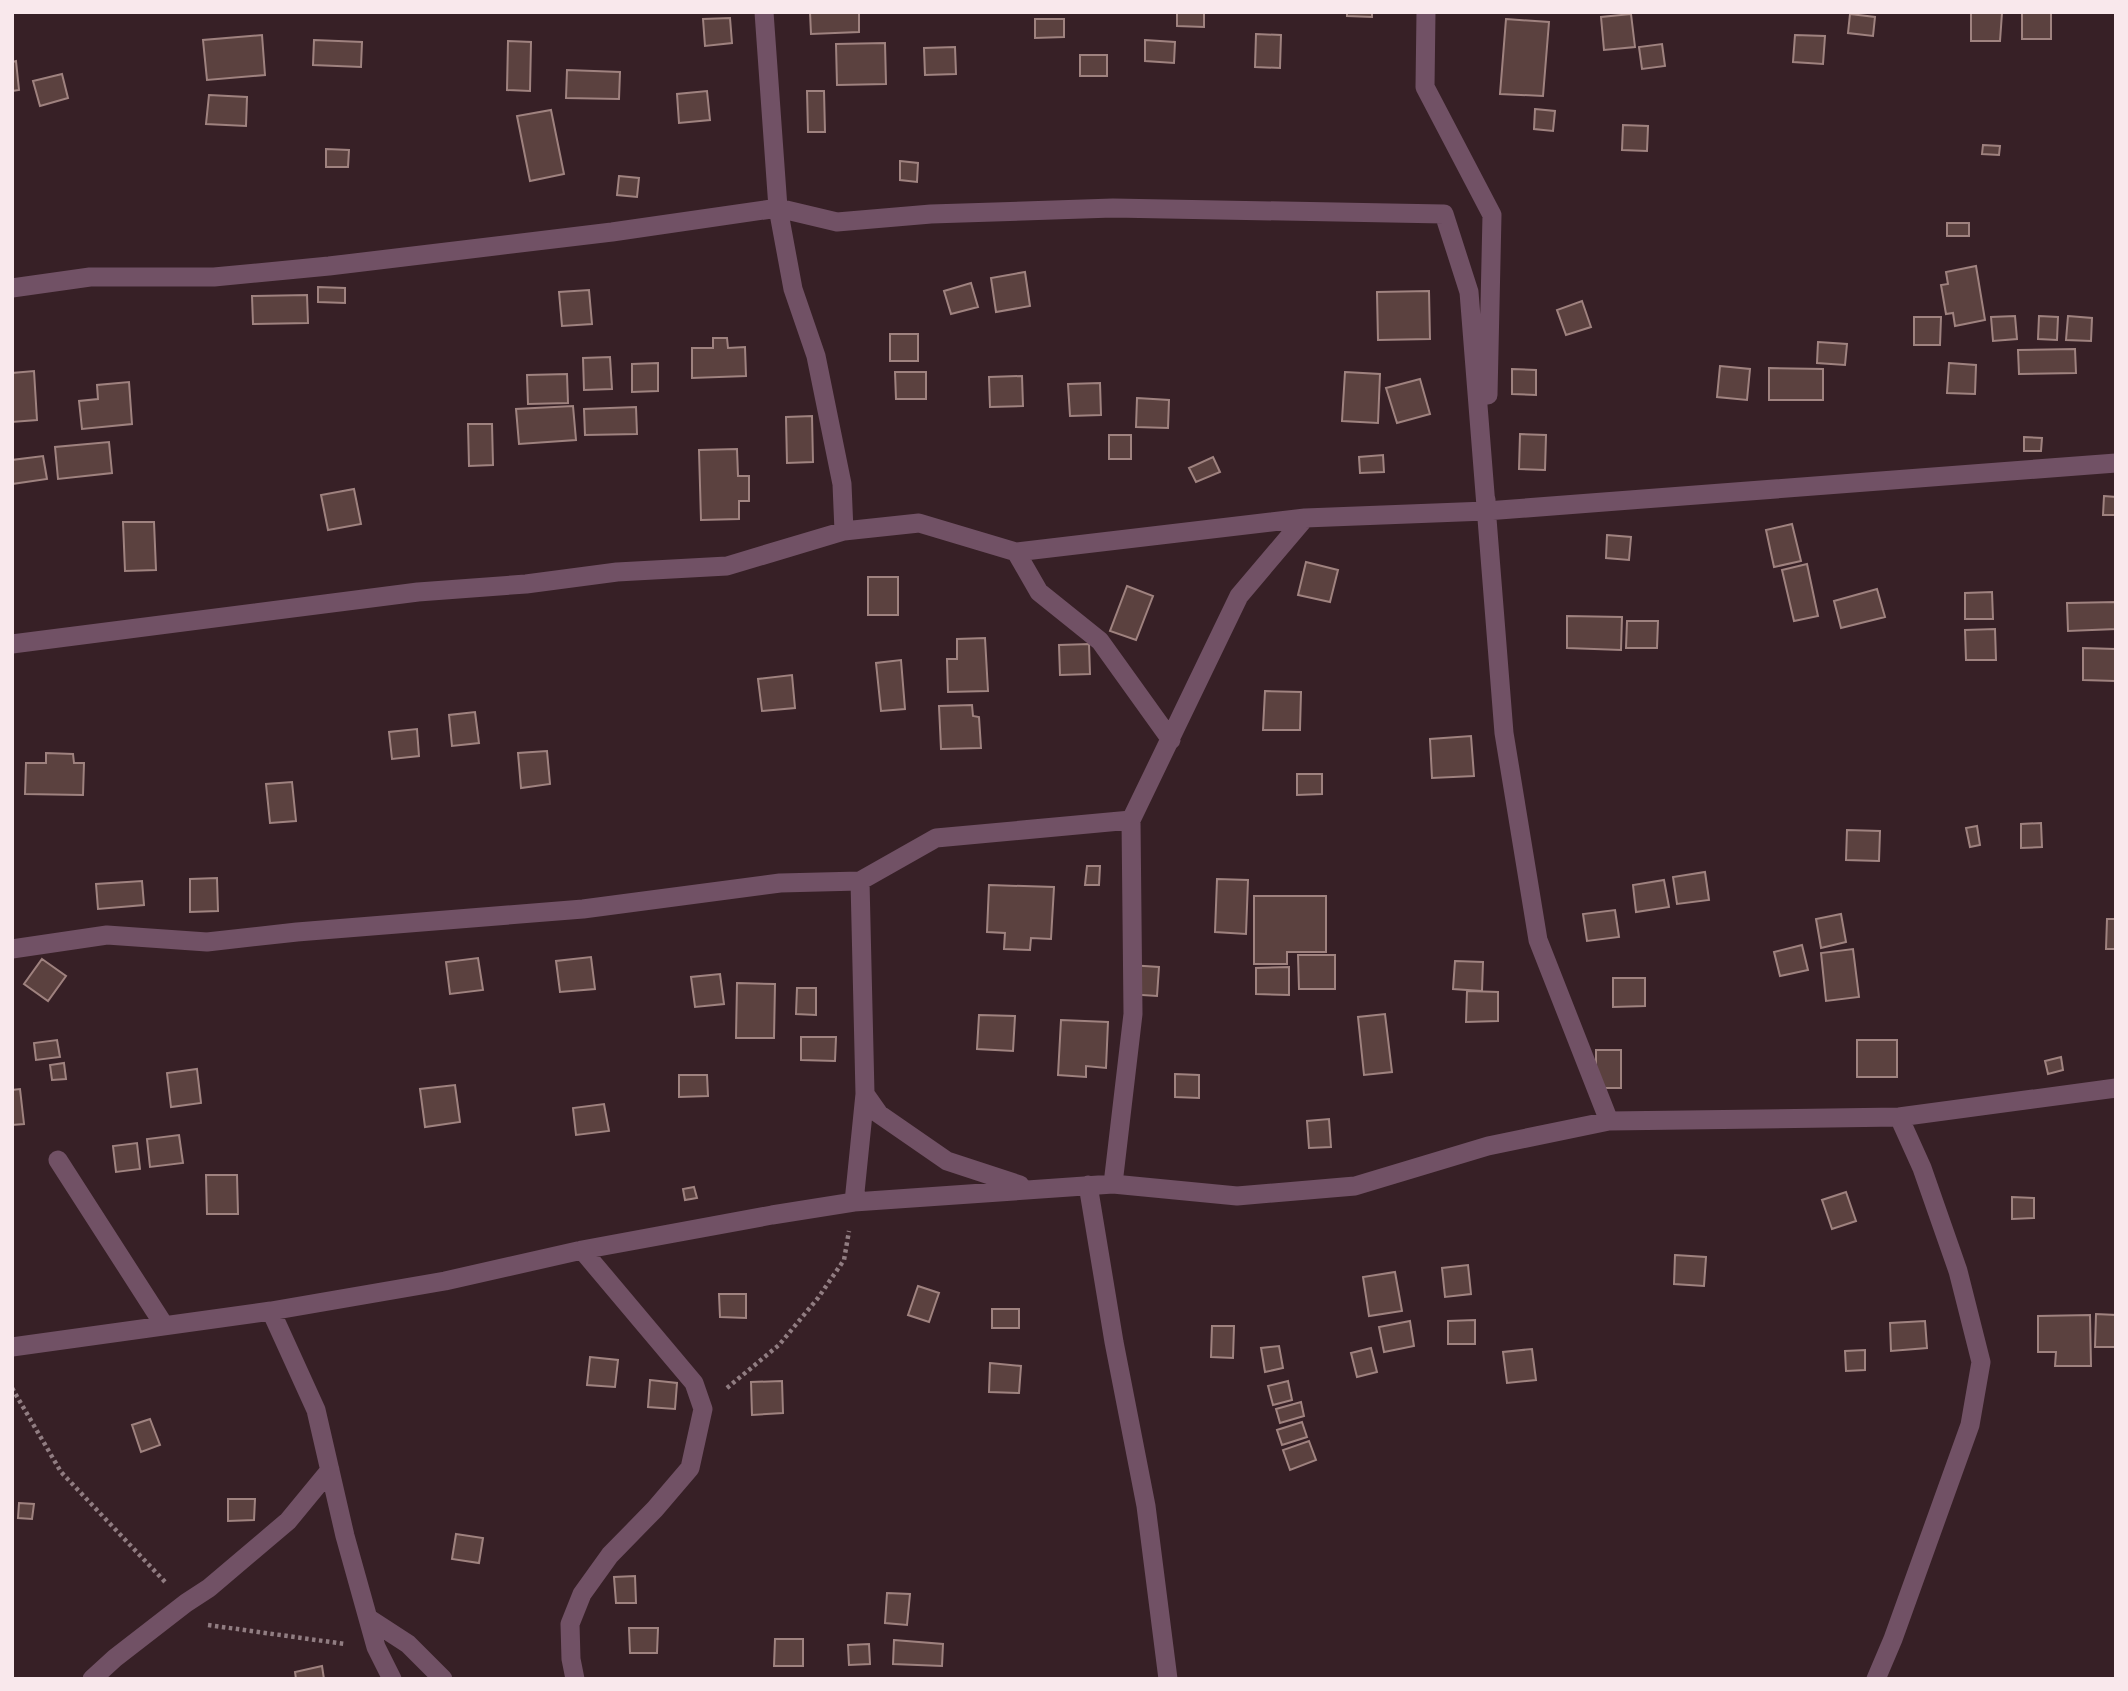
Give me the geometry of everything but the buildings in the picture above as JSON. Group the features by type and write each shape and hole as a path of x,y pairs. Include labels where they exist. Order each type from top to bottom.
{"street":[{"path":"764,12 778,208 793,289 816,356 842,484 844,531"},
{"path":"1426,12 1425,87 1492,215 1486,511"},
{"path":"12,288 90,277 214,277 328,266 612,232 778,208 838,222 931,214 1113,208 1444,215 1469,292 1504,733 1538,940 1609,1121"},
{"path":"12,644 418,593 526,584 617,572 727,566 844,531 919,523 1016,552 1305,518 1486,511 2116,463"},
{"path":"1113,1184 1133,1014 1131,820 1239,596 1305,518"},
{"path":"1016,552 1039,592 1100,642 1171,740"},
{"path":"12,948 107,935 207,942 583,909 780,883 860,881 936,838 1131,820"},
{"path":"854,1202 864,1094 860,881"},
{"path":"12,1347 271,1311 445,1281 582,1250 854,1202 1113,1184 1237,1196 1355,1186 1488,1146 1609,1121 1899,1117 2116,1088"},
{"path":"864,1094 879,1114 947,1161 1032,1189"},
{"path":"1876,1679 1970,1425 1981,1362 1958,1271 1922,1168 1899,1117"},
{"path":"58,1160 164,1325"},
{"path":"1088,1185 1114,1342 1146,1506 1168,1679"},
{"path":"575,1679 571,1659 570,1624 582,1594 610,1555 690,1468 702,1409 694,1383 582,1250"},
{"path":"271,1311 316,1410 345,1536 376,1647 392,1679"},
{"path":"92,1679 115,1658 209,1588 288,1521 330,1470"},
{"path":"368,1618 408,1644 443,1679"}],"path":[{"path":"702,1409 779,1345 818,1298 844,1260 854,1202"},
{"path":"12,1388 61,1472 207,1625 376,1647"}]}
